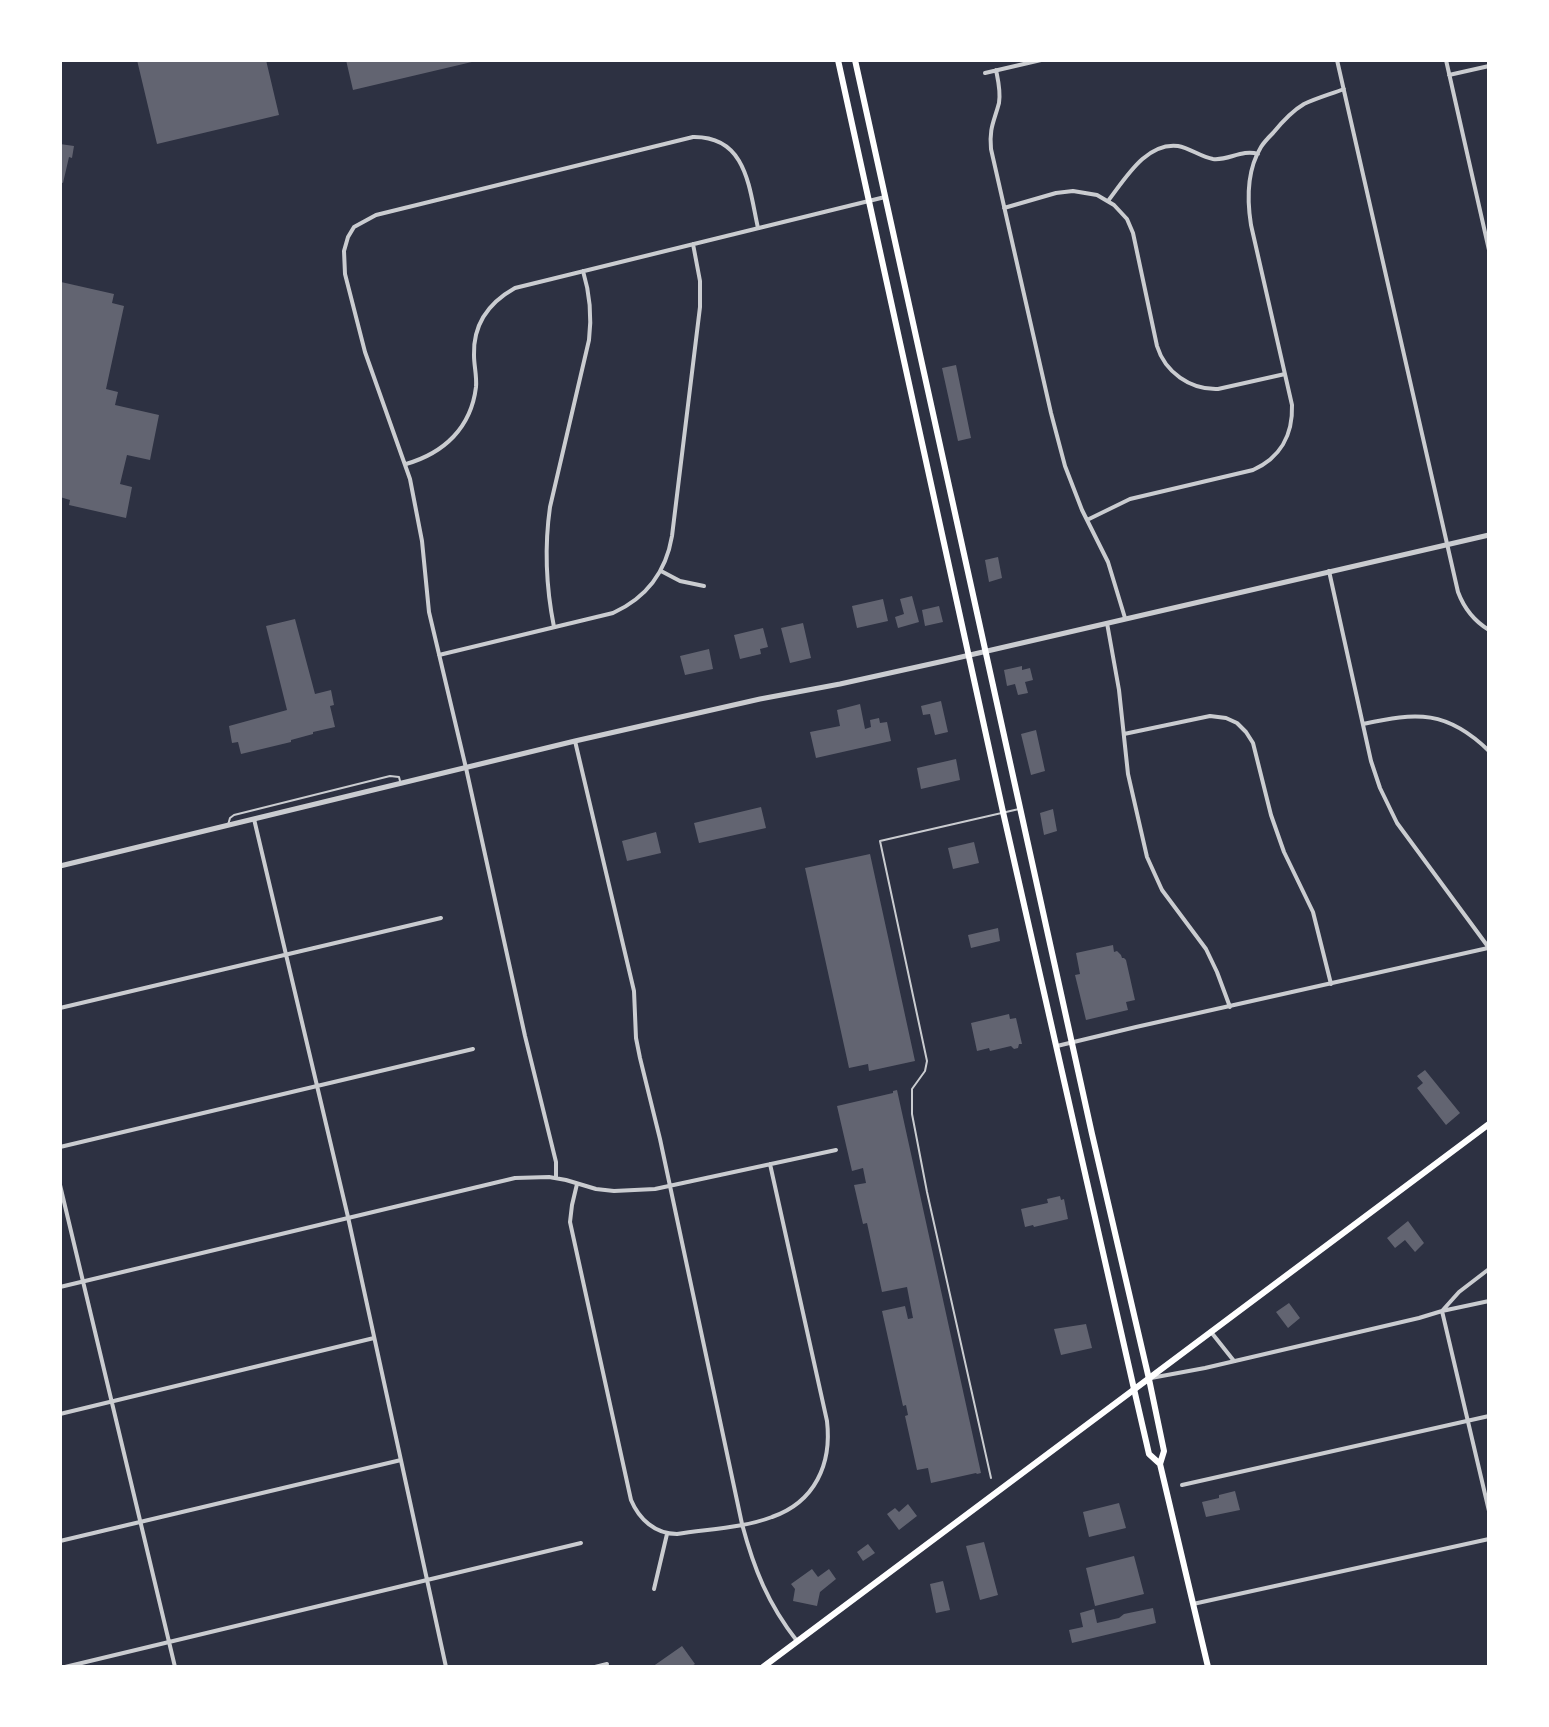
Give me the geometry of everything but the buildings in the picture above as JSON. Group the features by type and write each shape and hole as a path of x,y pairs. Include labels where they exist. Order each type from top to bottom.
{"main road":[{"path":"838,60 1003,812 1134,1389 1149,1454 1160,1464"},
{"path":"855,60 1072,1042 1149,1379 1164,1451 1160,1464 1208,1667"},
{"path":"763,1667 1489,1124"}],"street":[{"path":"985,73 1041,60"},
{"path":"1337,60 1447,545 1462,601 1471,615 1489,630"},
{"path":"1446,60 1489,250"},
{"path":"1449,75 1489,66"},
{"path":"996,70 999,102 992,124 991,149 1062,455 1071,484 1108,562 1125,618"},
{"path":"1087,520 1130,499 1245,472 1261,466 1269,461 1287,439 1292,418 1292,405 1249,211 1249,186 1252,170 1261,147 1280,124 1300,107 1344,89"},
{"path":"556,1178 556,1162 429,612 416,506 406,464 375,382 356,322 344,266 344,251 350,233 359,223 376,215 686,138 700,137 721,142 740,161 758,228"},
{"path":"1108,201 1135,167 1156,149 1178,146 1216,159 1247,152 1258,154"},
{"path":"1004,208 1064,192 1081,191 1097,195 1108,201 1121,212 1134,233 1157,346 1164,361 1175,374 1189,383 1210,389 1285,374"},
{"path":"406,464 425,458 441,448 455,435 466,418 476,386 474,347 481,320 491,306 515,288 886,197"},
{"path":"439,655 604,616 622,609 638,598 660,571 672,536 699,321 700,281 693,244"},
{"path":"554,627 546,566 547,535 550,507 590,340 590,303 584,271"},
{"path":"60,867 575,741 969,655 1489,535"},
{"path":"660,571 680,581 704,586"},
{"path":"1057,1046 1489,948 1397,823 1380,788 1371,760 1329,571"},
{"path":"1107,622 1116,669 1128,774 1147,857 1162,890 1206,949 1230,1007"},
{"path":"1124,734 1210,716 1226,718 1237,723 1246,732 1252,743 1271,815 1284,852 1313,912 1331,984"},
{"path":"1363,724 1406,716 1437,719 1468,733 1489,751"},
{"path":"575,741 634,991 636,1038 640,1058 670,1185 742,1524 763,1589 777,1614 797,1641"},
{"path":"254,819 348,1217 446,1667"},
{"path":"60,1008 441,918"},
{"path":"60,1147 473,1049"},
{"path":"60,1287 515,1178 532,1176 556,1178 596,1189 632,1191 836,1150"},
{"path":"577,1184 570,1222 628,1491 642,1519 667,1534 742,1524 779,1514 805,1497 819,1478 826,1459 829,1443 827,1421 771,1164"},
{"path":"60,1185 175,1667"},
{"path":"1442,1311 1454,1296 1489,1269"},
{"path":"1149,1379 1489,1301"},
{"path":"1442,1311 1489,1511"},
{"path":"1211,1332 1234,1361"},
{"path":"60,1414 374,1338"},
{"path":"1182,1485 1489,1416"},
{"path":"60,1541 400,1460"},
{"path":"654,1589 667,1534"},
{"path":"1193,1604 1489,1539"},
{"path":"65,1667 581,1543"},
{"path":"595,1667 607,1664"}],"lane":[{"path":"228,826 230,818 234,815 369,782 396,776 399,777 400,784"},
{"path":"991,1478 927,1192 912,1114 912,1089 925,1071 927,1061 880,841 1020,808"}]}
